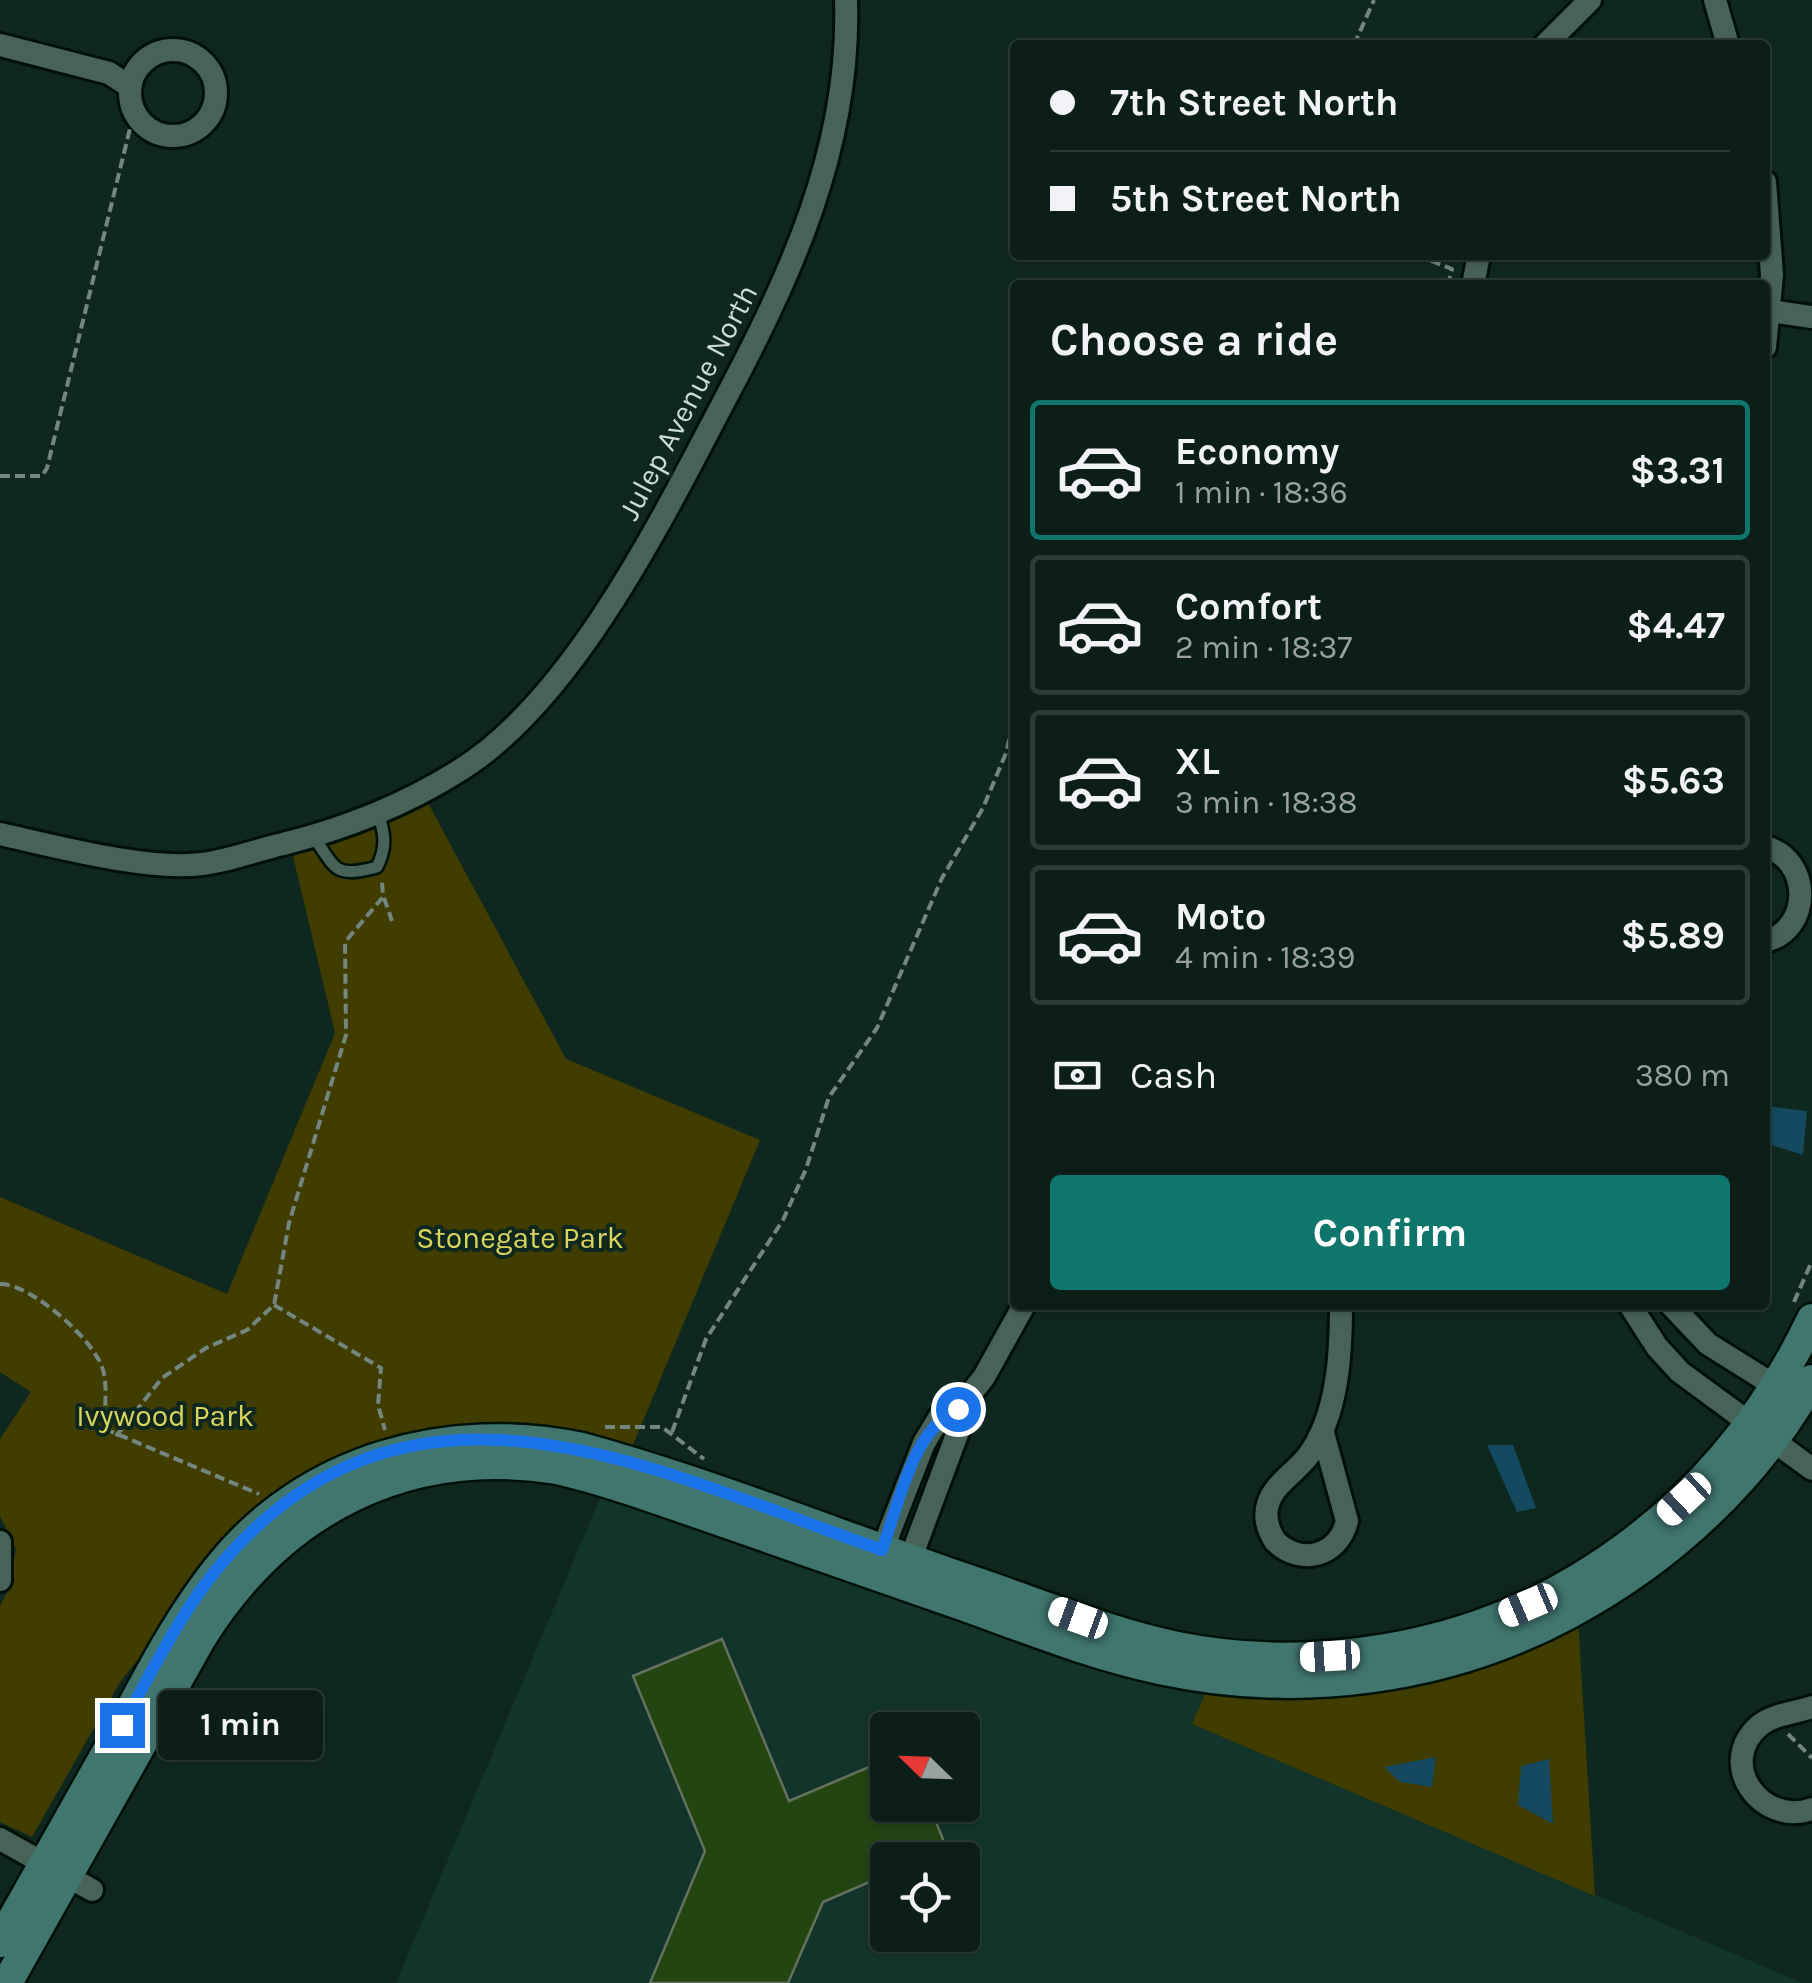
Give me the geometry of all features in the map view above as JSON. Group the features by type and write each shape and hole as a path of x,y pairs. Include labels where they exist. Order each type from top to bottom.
{"street":[{"name":"Julep Avenue North","path":"0,834 92,855 200,865 313,836 378,811 459,771 534,704 614,604 772,311 818,202 835,131 847,29 846,0"},
{"path":"1551,40 1590,0"},
{"path":"1715,0 1727,40"},
{"path":"0,45 109,73 129,86"},
{"path":"167,48 194,54 210,68 216,88 213,110 201,126 182,136 160,135 142,125 134,112 129,86 142,61 167,48"},
{"path":"1770,232 1770,316"},
{"path":"1771,310 1812,318"},
{"path":"1770,850 1794,863 1803,878 1805,898 1792,928 1770,939"},
{"path":"892,1567 960,1429 958,1409 998,1357 1022,1310"},
{"path":"1322,1433 1332,1475 1345,1502 1346,1527 1327,1550 1298,1556 1275,1541 1266,1510 1274,1492 1304,1462 1322,1433 1338,1364 1341,1310"},
{"path":"1634,1310 1672,1364 1812,1469"},
{"path":"1676,1310 1708,1344 1800,1394"},
{"path":"7,1983 201,1638 236,1586 306,1522 380,1484 458,1466 508,1463 557,1469 892,1567 1102,1654 1161,1670 1279,1684 1388,1675 1489,1649 1600,1597 1690,1531 1762,1432 1800,1394 1812,1318"},
{"path":"0,1542 0,1580"},
{"path":"1812,1707 1759,1726 1747,1742 1742,1766 1752,1793 1765,1806 1791,1813 1812,1808"},
{"path":"0,1839 68,1877"},
{"path":"0,1942 68,1877"}],"lane":[{"path":"313,836 328,864 338,870 351,874 376,867 384,852 385,831 378,811"}],"path":[{"path":"1356,40 1374,0"},
{"path":"0,476 31,478 42,476 47,468 134,112"},
{"path":"1429,260 1452,269 1449,280"},
{"path":"672,1432 710,1330 783,1220 806,1169 828,1097 877,1028 942,878 983,808 1010,737"},
{"path":"376,867 392,922"},
{"path":"116,1436 162,1378 206,1348 247,1330 274,1306 288,1223 346,1034 345,942 383,897"},
{"path":"0,1284 26,1289 94,1350 106,1382 106,1425 116,1436 260,1494"},
{"path":"274,1306 381,1368 378,1405 388,1429"},
{"path":"598,1427 656,1426 672,1432 710,1463"},
{"path":"249,1503 272,1486"},
{"path":"1784,1727 1812,1758"}],"shaded area":[{"path":"603,1491 1208,1687 1193,1724 1803,1983 396,1983"}],"green space":[{"path":"428,803 566,1059 760,1140 630,1452 538,1429 249,1521 120,1682 32,1837 0,1822 0,1606 8,1590 16,1549 0,1516 0,1439 31,1392 0,1372 0,1197 227,1294 335,1033 293,856"},
{"path":"1578,1619 1595,1896 1192,1724 1208,1687"}],"water":[{"path":"1770,1107 1807,1111 1803,1155 1770,1145"},
{"path":"1487,1445 1513,1445 1536,1508 1517,1512"},
{"path":"1436,1757 1432,1787 1400,1782 1384,1767"},
{"path":"1549,1759 1553,1824 1518,1805 1521,1766"}],"building":[{"path":"722,1639 789,1801 870,1767 870,1822 936,1822 944,1842 870,1842 870,1882 823,1902 788,1983 650,1983 705,1851 633,1676"}],"route":[{"path":"122,1725 187,1610 221,1564 271,1514 359,1464 392,1452 454,1439 536,1439 610,1456 882,1550 924,1443 939,1418 958,1409"}],"park label":[{"name":"Stonegate Park","path":"520,1238"},
{"name":"Ivywood Park","path":"165,1416"}]}
